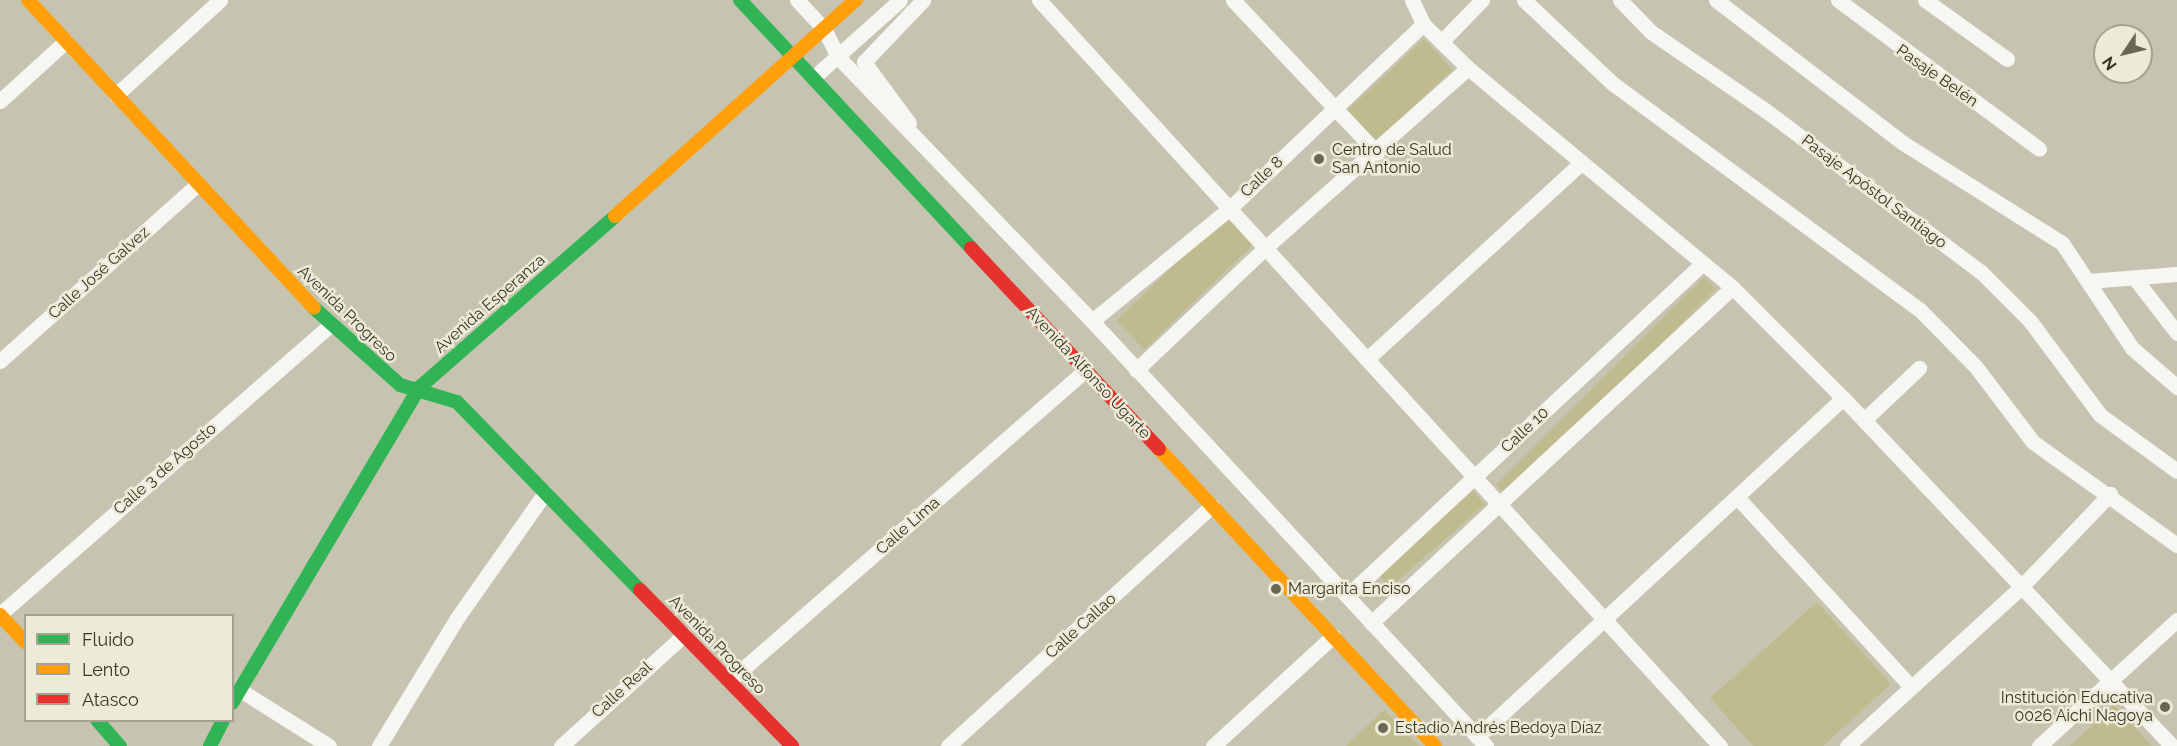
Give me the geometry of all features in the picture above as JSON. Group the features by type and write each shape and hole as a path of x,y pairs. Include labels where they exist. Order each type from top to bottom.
{"street":[{"name":"Avenida Progreso","path":"28,0 330,325 382,374 400,385 420,387 457,402 792,746"},
{"path":"116,95 220,0"},
{"name":"Avenida Alfonso Ugarte","path":"740,0 1435,746"},
{"path":"797,0 824,29 839,58 1092,321 1481,741 1604,620 1843,398"},
{"name":"Avenida Esperanza","path":"236,697 420,387 796,58 856,0"},
{"path":"814,77 839,58 900,0"},
{"path":"919,141 899,105 864,62 923,0"},
{"path":"1039,0 1720,746"},
{"path":"1233,0 1334,110 1377,153"},
{"path":"1412,0 1424,24 1468,68 1579,165 1732,288 1843,398 2172,746"},
{"path":"1441,42 1482,0"},
{"path":"1524,0 1612,83 1919,309 1976,367 2034,442 2110,494 2177,545"},
{"name":"Pasaje Apóstol Santiago","path":"1620,0 1651,32 1765,110 1981,272 2030,321 2100,415 2177,471"},
{"path":"1716,0 1903,143 2062,243 2132,348 2177,387"},
{"name":"Pasaje Belén","path":"1838,0 2039,149"},
{"path":"1925,0 2007,59"},
{"name":"Calle 8","path":"1092,321 1230,208 1424,24"},
{"path":"0,101 66,41"},
{"path":"1136,370 1266,247 1377,153 1468,68"},
{"path":"1367,359 1579,165"},
{"name":"Calle José Galvez","path":"0,362 198,184"},
{"name":"Calle 10","path":"1347,596 1703,263"},
{"path":"2088,281 2136,280 2154,273 2177,274"},
{"path":"2136,280 2177,333"},
{"path":"1371,623 1732,288"},
{"name":"Calle 3 de Agosto","path":"0,615 330,325"},
{"path":"1864,420 1919,368"},
{"name":"Calle Lima","path":"729,681 1086,370"},
{"path":"379,746 458,618 545,492"},
{"path":"1847,746 1909,685 2021,587 2110,494"},
{"path":"1737,496 1909,685"},
{"name":"Calle Callao","path":"948,746 1212,506"},
{"path":"0,615 24,641"},
{"path":"2039,746 2177,620"},
{"name":"Calle Real","path":"561,746 684,635"},
{"path":"1213,746 1333,636"},
{"path":"236,697 329,746"},
{"path":"99,722 120,746"},
{"path":"210,746 222,722"}],"shaded area":[{"path":"1424,39 1453,70 1377,141 1348,110"},
{"path":"1225,216 1253,245 1144,350 1116,321"},
{"path":"1704,277 1716,289 1508,497 1496,485"},
{"path":"1473,491 1485,505 1390,587 1378,574"},
{"path":"1817,602 1891,684 1823,746 1753,746 1710,698"},
{"path":"2114,705 2152,746 2070,746"},
{"name":"Estadio Andrés Bedoya Díaz","path":"1384,710 1419,746 1346,746"}],"traffic: fast":[{"path":"740,0 971,248"},
{"path":"234,700 420,387 615,216"},
{"path":"314,308 400,385 457,402 640,590"},
{"path":"99,722 120,746"},
{"path":"210,746 222,722"}],"traffic: slow":[{"path":"28,0 314,308"},
{"path":"615,216 856,0"},
{"path":"1159,449 1435,746"},
{"path":"0,615 24,641"}],"traffic: jam":[{"path":"971,248 1159,449"},
{"path":"640,590 792,746"}],"place":[{"name":"Centro de Salud San Antonio","path":"1319,159"},
{"name":"Margarita Enciso","path":"1276,589"},
{"name":"Institución Educativa 0026 Aichi Nagoya","path":"2165,707"},
{"name":"Estadio Andrés Bedoya Díaz","path":"1383,728"}]}
